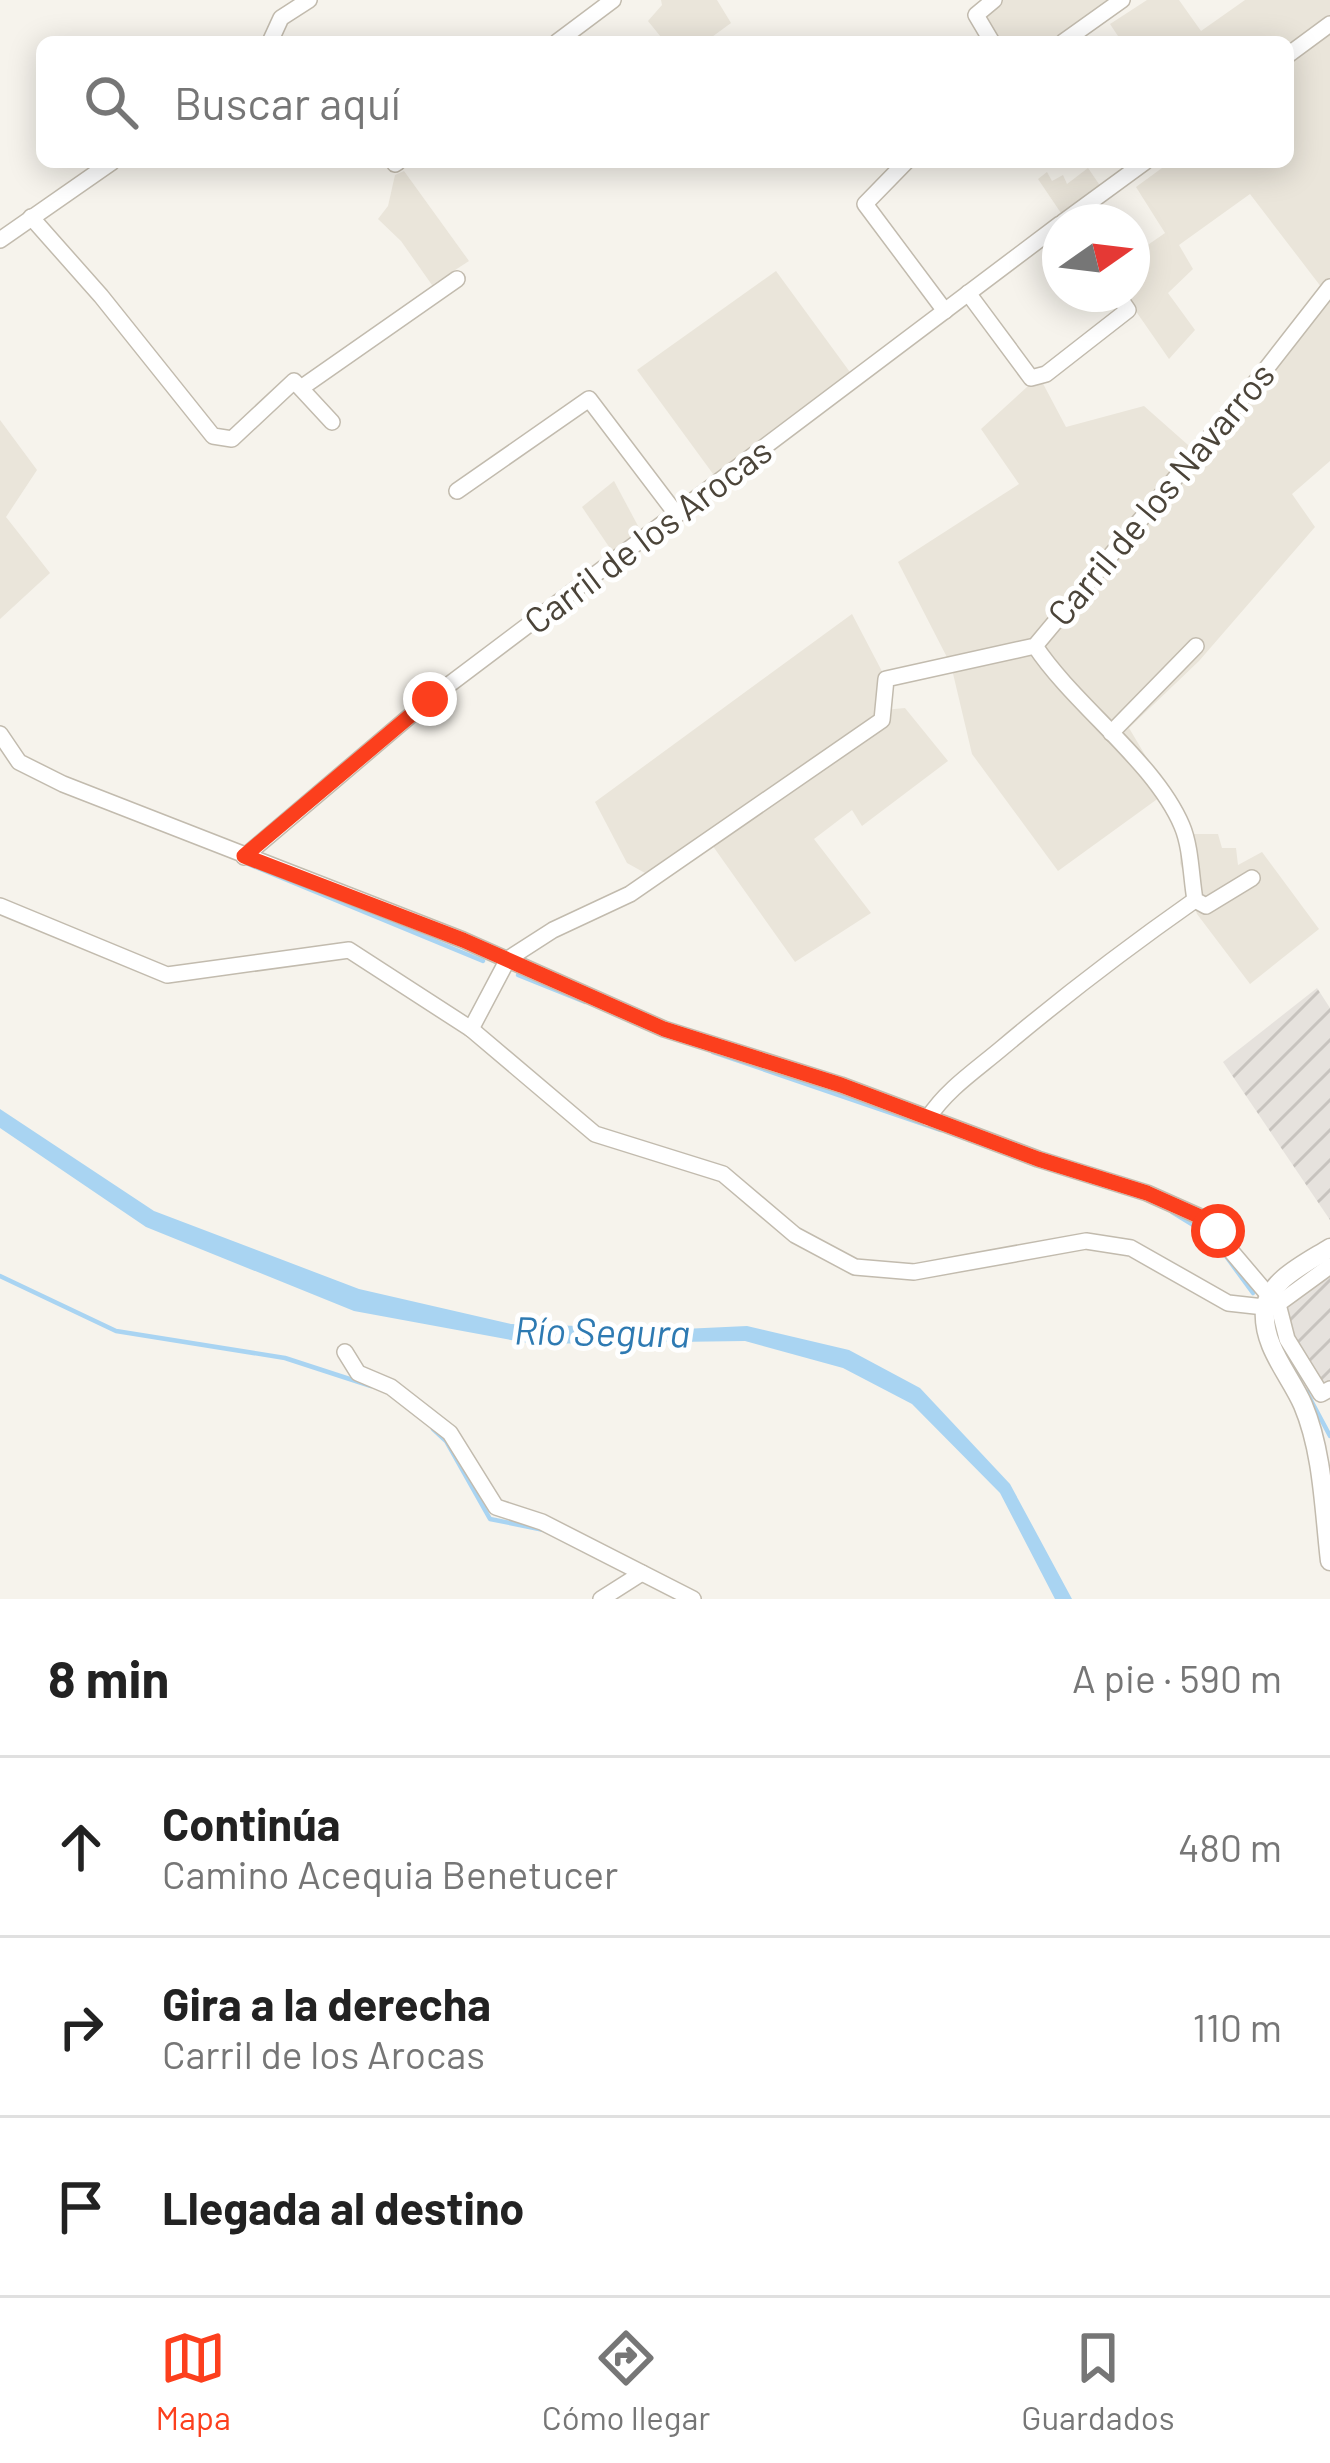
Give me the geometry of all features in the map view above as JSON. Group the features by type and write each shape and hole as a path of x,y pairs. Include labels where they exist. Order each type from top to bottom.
{"street":[{"path":"272,36 281,19 309,0"},
{"path":"565,36 613,0"},
{"path":"988,36 976,15 994,0"},
{"path":"1071,36 1122,0"},
{"path":"1294,51 1330,24"},
{"path":"0,240 103,168"},
{"path":"900,168 865,204 945,311"},
{"name":"Carril de los Arocas","path":"1088,204 1137,168"},
{"path":"31,217 213,436 232,439 295,381 332,422"},
{"name":"Carril de los Arocas","path":"244,856 430,699 1042,238"},
{"path":"301,388 457,279"},
{"name":"Carril de los Navarros","path":"508,959 554,930 630,894 882,720 886,679 1035,646 1330,287"},
{"path":"968,293 1030,378 1046,374 1125,312"},
{"path":"457,490 589,399 676,515"},
{"path":"1035,646 1163,795 1184,829 1195,900"},
{"path":"1112,733 1196,646"},
{"path":"0,734 19,762 63,784 508,959 664,1029 841,1085 1038,1159 1147,1193 1203,1218 1267,1302 1277,1360 1303,1406 1318,1462 1330,1561"},
{"path":"1195,900 1206,906 1252,878"},
{"path":"928,1118 940,1100 1036,1019 1195,900"},
{"path":"0,906 166,975 349,950 471,1029 595,1133 723,1174 796,1234 855,1267 914,1272 1086,1241 1131,1249 1228,1303 1267,1302 1294,1270 1330,1248"},
{"path":"471,1029 508,959"},
{"path":"1330,1266 1278,1304 1287,1340 1321,1394 1330,1388"},
{"path":"345,1352 358,1373 392,1387 450,1433 496,1507 542,1522 692,1599"},
{"path":"601,1599 642,1574"}],"shaded area":[{"path":"661,0 717,0 731,23 713,36 660,36 648,21"},
{"path":"1002,0 1108,0 1113,6 1071,36 988,36 978,18"},
{"path":"1147,0 1179,0 1201,31 1245,0 1330,0 1330,461 1292,494 1315,527 1199,661 1129,728 1167,792 1058,871 972,754 951,665 898,562 1019,484 981,429 1039,376 1066,427 1144,406 1196,452 1325,292 1250,194 1179,245 1193,269 1168,293 1195,330 1169,359 1136,312 1150,312 1150,243 1165,233 1136,187 1162,168 1294,168 1294,36 1118,36 1110,24"},
{"path":"1088,168 1101,187 1075,204 1055,204 1038,179 1047,172 1052,181 1063,175 1067,184"},
{"path":"404,171 469,261 432,285 401,241 378,219 388,206 395,175"},
{"path":"776,271 855,379 716,478 637,370"},
{"path":"0,420 37,470 6,517 50,573 0,619"},
{"path":"614,481 645,539 618,560 582,507"},
{"path":"852,614 886,679 884,710 905,708 948,761 862,826 852,810 814,839 871,913 795,962 710,842 654,878 627,863 595,802"},
{"path":"1181,834 1218,834 1222,848 1236,848 1238,865 1262,852 1319,929 1250,984 1197,914 1180,863"},
{"path":"1317,988 1330,1008 1330,1220 1223,1062"},
{"path":"1330,1255 1330,1389 1303,1406 1267,1326"}],"water":[{"name":"Río Segura","path":"0,1109 154,1211 359,1289 511,1324 747,1326 849,1350 920,1388 1010,1484 1072,1599 1055,1599 1000,1493 912,1404 843,1368 745,1341 533,1344 354,1311 146,1227 0,1128"}],"waterway":[{"path":"241,861 483,961"},
{"path":"518,975 585,1002"},
{"path":"713,1052 941,1130"},
{"path":"1172,1212 1208,1234"},
{"path":"1223,1252 1253,1293"},
{"path":"0,1276 116,1331 285,1358 371,1386"},
{"path":"1280,1343 1300,1381"},
{"path":"1306,1391 1330,1436"},
{"path":"433,1429 446,1441 490,1519 544,1530"}],"route":[{"path":"430,699 244,856 463,940 664,1029 841,1085 1038,1159 1147,1193 1203,1218 1218,1231"}]}
